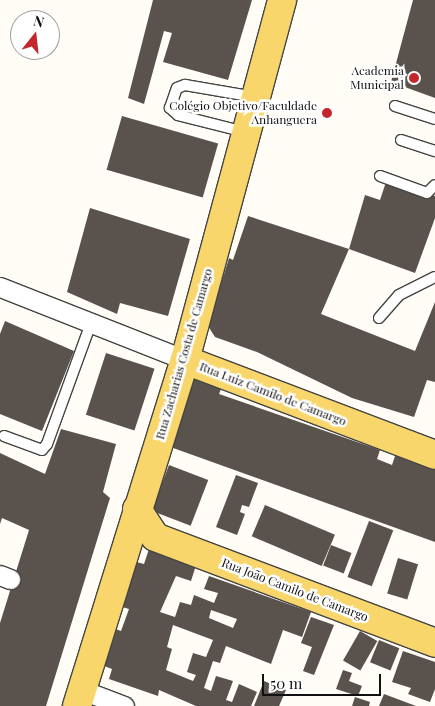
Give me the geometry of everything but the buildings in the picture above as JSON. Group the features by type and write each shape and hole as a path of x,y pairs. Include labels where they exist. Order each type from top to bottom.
{"main road":[{"name":"Rua Zacharias Costa de Camargo","path":"80,698 185,360 282,0"},
{"name":"Rua Luiz Camilo de Camargo","path":"185,360 435,455"},
{"path":"122,559 156,537 138,510"},
{"name":"Rua João Camilo de Camargo","path":"156,537 435,643"}],"street":[{"name":"Rua Luiz Camilo de Camargo","path":"0,287 185,360"},
{"path":"80,698 124,706"}],"lane":[{"path":"247,132 178,115 170,108 177,88 185,85 256,98"},
{"path":"395,106 435,119"},
{"path":"401,140 435,151"},
{"path":"380,176 427,194 435,185"},
{"path":"380,318 399,295 435,277"},
{"path":"4,436 42,450 48,444 91,323"}],"place":[{"name":"Academia Municipal","path":"414,78"},
{"name":"Colégio Objetivo/Faculdade Anhanguera","path":"327,113"}]}
